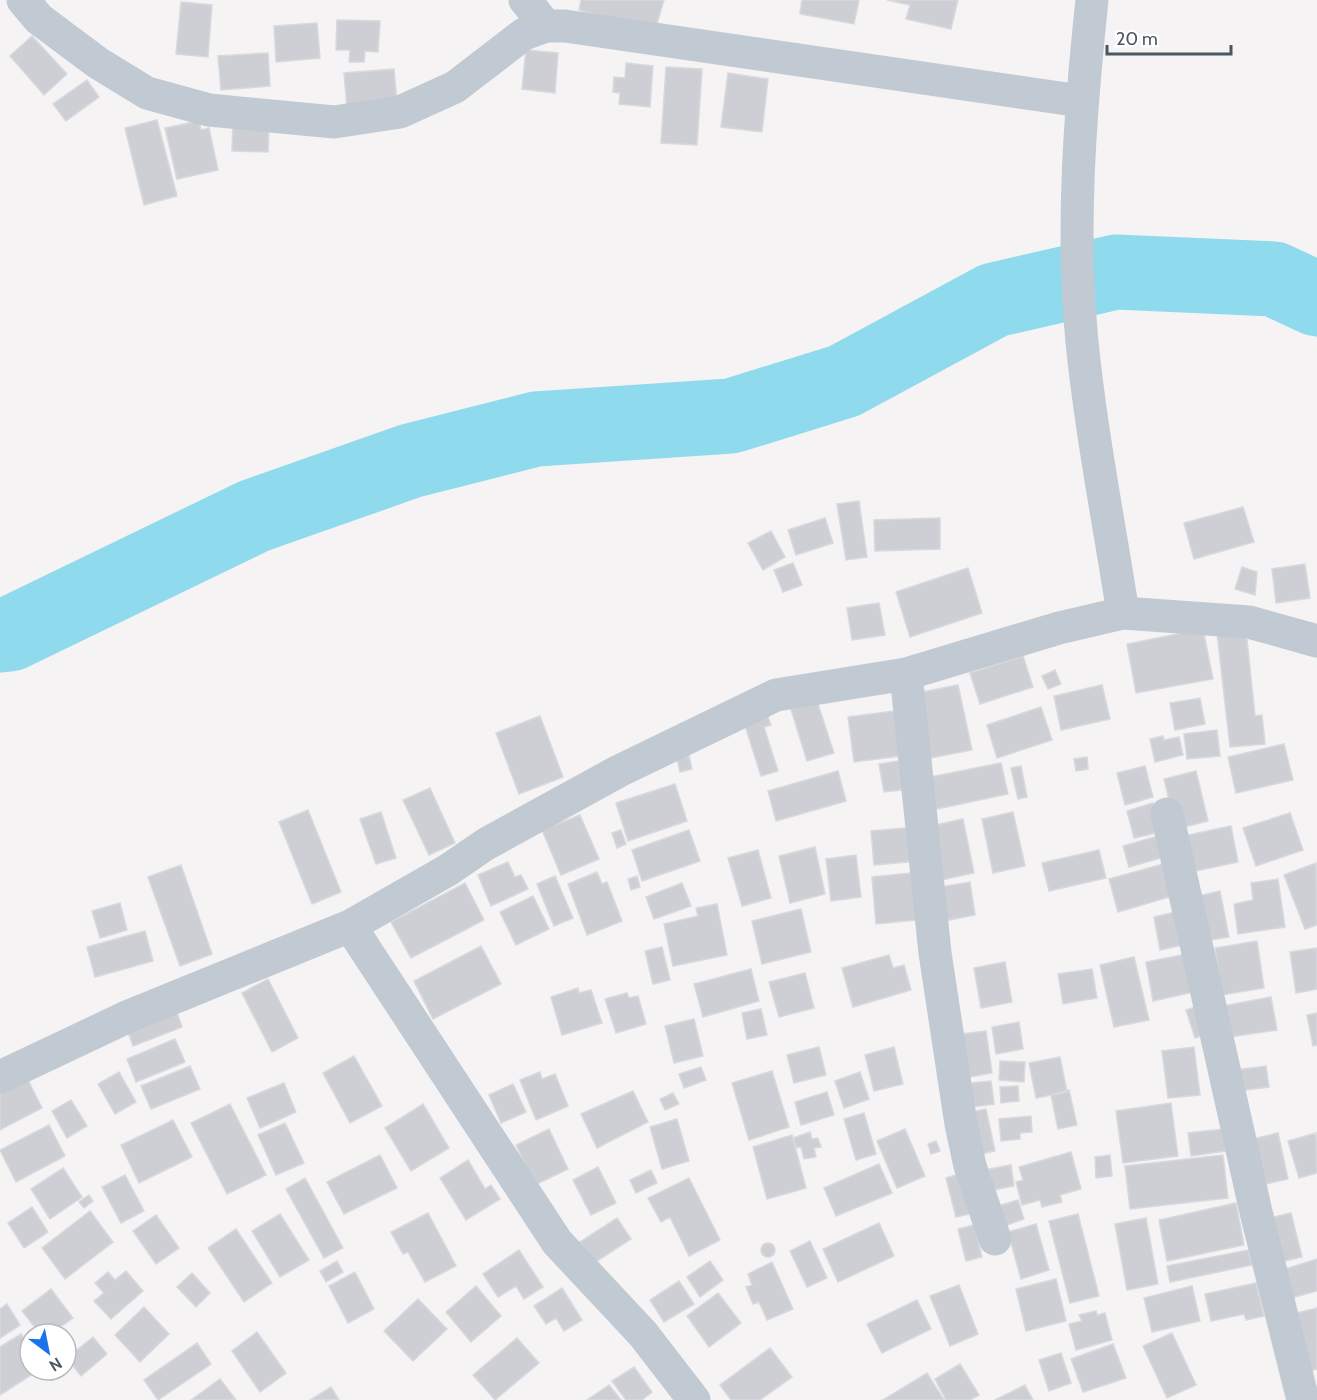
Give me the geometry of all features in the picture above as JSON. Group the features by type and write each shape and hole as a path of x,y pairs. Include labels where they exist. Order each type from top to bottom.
{"street":[{"path":"23,0 39,19 81,50 147,93 209,110 334,122 400,112 446,91 478,71 502,49 524,34 560,17"},
{"path":"525,0 560,17 1081,101"},
{"path":"1092,0 1081,101 1078,271 1082,342 1123,613"},
{"path":"0,1077 129,1016 350,926 448,870 486,844 620,771 776,695 906,674 1059,627 1123,613 1249,622 1317,641"},
{"path":"906,674 935,953 959,1113 970,1166 995,1239"},
{"path":"1167,814 1253,1200 1303,1400"},
{"path":"350,926 557,1242 643,1334 694,1400"}],"building":[{"path":"581,0 664,0 655,30 579,10"},
{"path":"802,0 859,0 854,24 800,14"},
{"path":"887,0 958,0 951,29 906,19 910,5"},
{"path":"181,2 212,5 208,57 176,54"},
{"path":"337,20 380,21 378,52 365,51 364,62 349,62 350,50 336,50"},
{"path":"317,23 320,58 276,62 274,26"},
{"path":"32,36 67,74 44,95 10,56"},
{"path":"526,50 558,53 555,93 522,89"},
{"path":"268,53 270,86 221,90 218,56"},
{"path":"626,63 653,66 650,107 619,104 620,93 613,92 614,77 625,78"},
{"path":"666,67 702,69 697,145 661,143"},
{"path":"394,69 397,103 347,108 344,73"},
{"path":"728,73 768,79 762,132 721,127"},
{"path":"87,80 99,97 66,121 53,104"},
{"path":"157,120 177,196 144,205 125,128"},
{"path":"199,121 201,130 209,128 218,170 177,179 165,128"},
{"path":"233,122 269,124 268,152 232,151"},
{"path":"859,501 867,557 846,560 837,504"},
{"path":"1243,507 1254,542 1194,559 1184,523"},
{"path":"825,518 833,543 796,555 788,530"},
{"path":"940,518 940,549 875,551 874,520"},
{"path":"771,531 785,557 763,570 748,543"},
{"path":"793,563 802,585 783,592 774,570"},
{"path":"1305,564 1310,598 1276,603 1272,569"},
{"path":"1242,567 1257,572 1255,595 1235,589"},
{"path":"968,568 982,613 910,637 896,592"},
{"path":"879,603 885,635 852,640 847,608"},
{"path":"1203,629 1213,679 1136,693 1127,644"},
{"path":"1246,630 1255,716 1262,715 1265,744 1230,747 1217,633"},
{"path":"1023,656 1033,687 980,704 970,673"},
{"path":"1055,670 1061,684 1048,689 1042,676"},
{"path":"958,685 972,750 925,759 912,694"},
{"path":"1102,685 1110,719 1061,730 1054,696"},
{"path":"816,698 834,753 807,761 790,706"},
{"path":"1200,698 1205,724 1175,730 1170,703"},
{"path":"1041,707 1052,740 997,758 987,725"},
{"path":"765,709 771,725 764,727 778,771 761,776 742,716"},
{"path":"894,711 900,756 854,762 848,717"},
{"path":"540,716 563,777 519,794 496,733"},
{"path":"1217,730 1220,756 1187,759 1184,734"},
{"path":"1163,736 1164,740 1179,737 1183,755 1155,762 1150,739"},
{"path":"1284,744 1293,780 1236,793 1228,757"},
{"path":"689,756 692,769 680,772 677,759"},
{"path":"1087,757 1088,769 1076,771 1074,759"},
{"path":"904,760 909,789 884,792 879,764"},
{"path":"1001,763 1008,794 932,810 925,778"},
{"path":"1021,766 1027,797 1018,799 1011,768"},
{"path":"1145,766 1153,797 1125,805 1117,773"},
{"path":"838,771 846,801 776,821 768,791"},
{"path":"1196,771 1208,821 1176,829 1164,779"},
{"path":"675,784 687,821 628,841 616,803"},
{"path":"430,788 455,843 429,855 403,800"},
{"path":"1153,803 1161,832 1134,838 1127,811"},
{"path":"308,810 341,892 312,904 279,822"},
{"path":"381,812 396,858 376,864 360,819"},
{"path":"1013,812 1025,866 993,873 982,819"},
{"path":"1290,813 1303,850 1256,866 1243,828"},
{"path":"580,815 599,859 561,875 542,830"},
{"path":"963,819 974,873 941,880 931,826"},
{"path":"1231,826 1238,862 1186,873 1179,837"},
{"path":"916,827 919,861 874,865 871,831"},
{"path":"621,830 626,844 617,848 612,833"},
{"path":"689,830 700,861 642,881 632,850"},
{"path":"1162,835 1168,856 1129,867 1123,846"},
{"path":"815,847 825,894 790,903 779,856"},
{"path":"758,850 771,898 742,906 728,858"},
{"path":"1099,850 1106,878 1049,891 1042,863"},
{"path":"856,855 861,897 831,901 826,859"},
{"path":"508,862 515,877 521,875 528,889 491,906 478,875"},
{"path":"1167,863 1176,895 1118,912 1109,879"},
{"path":"1316,863 1317,925 1305,929 1284,875"},
{"path":"181,865 212,954 180,966 148,877"},
{"path":"597,872 602,884 607,882 622,921 587,935 568,884"},
{"path":"911,873 916,920 876,924 872,877"},
{"path":"555,876 573,918 554,926 537,884"},
{"path":"637,876 640,887 631,890 628,879"},
{"path":"1278,879 1285,927 1238,934 1234,904 1253,900 1251,883"},
{"path":"970,882 975,915 939,922 934,888"},
{"path":"465,883 484,920 411,958 391,922"},
{"path":"682,883 691,906 654,919 646,897"},
{"path":"1220,891 1229,937 1199,942 1190,898"},
{"path":"533,896 549,929 516,945 500,912"},
{"path":"120,903 127,930 100,938 92,911"},
{"path":"717,904 727,955 673,966 664,924 698,916 696,908"},
{"path":"801,909 811,952 762,964 752,921"},
{"path":"1180,911 1187,944 1160,950 1154,917"},
{"path":"145,931 153,961 95,977 87,947"},
{"path":"1257,941 1264,988 1222,995 1215,948"},
{"path":"481,946 501,984 433,1019 414,981"},
{"path":"662,947 670,980 653,984 645,951"},
{"path":"1317,948 1317,989 1296,993 1290,952"},
{"path":"1187,954 1194,992 1153,1001 1146,962"},
{"path":"889,955 893,968 904,965 911,990 853,1007 842,968"},
{"path":"1134,957 1149,1020 1114,1027 1100,965"},
{"path":"1005,962 1012,1002 981,1008 974,968"},
{"path":"751,969 759,1001 703,1017 694,984"},
{"path":"1092,969 1097,998 1063,1004 1058,974"},
{"path":"805,973 814,1008 779,1017 769,982"},
{"path":"268,979 298,1038 272,1052 242,993"},
{"path":"578,988 579,993 591,990 602,1023 562,1035 551,997"},
{"path":"627,993 629,998 638,996 646,1024 616,1033 605,999"},
{"path":"1271,997 1277,1030 1223,1038 1218,1007"},
{"path":"173,1001 182,1027 133,1046 124,1020"},
{"path":"1198,1006 1207,1034 1195,1038 1186,1010"},
{"path":"761,1009 767,1035 747,1039 742,1013"},
{"path":"1317,1013 1317,1045 1313,1046 1307,1015"},
{"path":"694,1019 703,1056 674,1063 665,1026"},
{"path":"1019,1022 1023,1049 996,1054 992,1027"},
{"path":"986,1031 992,1073 959,1079 953,1035"},
{"path":"175,1039 185,1062 136,1082 127,1059"},
{"path":"819,1047 826,1075 794,1083 787,1055"},
{"path":"894,1047 903,1084 874,1091 865,1055"},
{"path":"1194,1047 1200,1095 1168,1098 1162,1051"},
{"path":"354,1056 382,1106 350,1123 323,1073"},
{"path":"1060,1057 1067,1092 1036,1098 1029,1063"},
{"path":"1000,1061 1025,1062 1024,1082 999,1080"},
{"path":"190,1066 200,1089 151,1109 141,1086"},
{"path":"1266,1066 1269,1087 1231,1092 1228,1071"},
{"path":"701,1067 706,1080 684,1088 679,1074"},
{"path":"772,1071 789,1127 749,1140 732,1083"},
{"path":"119,1072 136,1102 115,1114 98,1084"},
{"path":"540,1072 542,1079 555,1074 568,1106 536,1120 520,1080"},
{"path":"860,1072 869,1099 844,1108 835,1081"},
{"path":"25,1074 42,1108 0,1130 0,1087"},
{"path":"991,1081 994,1104 965,1108 962,1084"},
{"path":"284,1083 296,1112 260,1128 247,1098"},
{"path":"513,1084 526,1112 501,1123 489,1095"},
{"path":"1018,1086 1019,1101 1001,1103 1000,1087"},
{"path":"1069,1090 1077,1125 1058,1129 1051,1095"},
{"path":"633,1091 648,1122 597,1148 581,1114"},
{"path":"827,1092 834,1115 801,1125 795,1102"},
{"path":"673,1093 679,1104 665,1110 660,1099"},
{"path":"71,1100 87,1126 67,1138 52,1111"},
{"path":"1171,1103 1178,1156 1123,1163 1116,1111"},
{"path":"230,1104 266,1175 227,1194 191,1123"},
{"path":"423,1104 449,1148 411,1171 385,1128"},
{"path":"986,1109 995,1151 975,1155 965,1113"},
{"path":"864,1113 876,1154 856,1160 844,1119"},
{"path":"1031,1116 1032,1132 1020,1133 1020,1139 1001,1141 999,1119"},
{"path":"677,1119 689,1161 662,1169 650,1127"},
{"path":"173,1120 192,1157 139,1183 121,1145"},
{"path":"285,1123 304,1163 276,1175 258,1135"},
{"path":"49,1125 65,1156 16,1182 0,1150"},
{"path":"549,1129 568,1169 535,1185 516,1145"},
{"path":"905,1129 925,1176 897,1188 877,1141"},
{"path":"1223,1129 1226,1151 1191,1156 1188,1133"},
{"path":"810,1132 812,1139 818,1138 821,1147 814,1148 816,1157 804,1159 801,1147 796,1148 793,1138"},
{"path":"1278,1133 1288,1179 1266,1184 1248,1140"},
{"path":"1316,1133 1317,1173 1299,1178 1288,1141"},
{"path":"792,1135 806,1188 767,1199 753,1147"},
{"path":"936,1141 940,1151 931,1154 928,1144"},
{"path":"1071,1152 1081,1189 1060,1195 1062,1202 1042,1207 1040,1200 1022,1205 1016,1182 1023,1180 1019,1167"},
{"path":"380,1155 397,1188 344,1214 327,1182"},
{"path":"1110,1155 1112,1176 1096,1178 1095,1157"},
{"path":"1223,1155 1228,1198 1130,1209 1125,1166"},
{"path":"468,1160 485,1189 491,1185 500,1199 466,1220 440,1178"},
{"path":"879,1164 892,1193 836,1216 824,1188"},
{"path":"1011,1165 1014,1186 993,1190 989,1169"},
{"path":"598,1167 616,1203 591,1215 573,1180"},
{"path":"63,1168 82,1197 50,1219 31,1189"},
{"path":"651,1170 657,1183 636,1193 630,1180"},
{"path":"962,1173 973,1213 956,1217 946,1178"},
{"path":"125,1175 144,1211 121,1223 102,1187"},
{"path":"305,1178 343,1248 324,1258 286,1189"},
{"path":"689,1178 720,1240 689,1256 670,1217 661,1222 648,1198"},
{"path":"89,1195 93,1201 84,1208 79,1202"},
{"path":"1018,1200 1024,1219 1004,1226 998,1206"},
{"path":"1236,1203 1244,1245 1167,1261 1159,1220"},
{"path":"32,1207 48,1232 24,1248 8,1223"},
{"path":"90,1211 113,1242 65,1279 42,1248"},
{"path":"428,1213 456,1266 425,1282 408,1252 403,1254 391,1232"},
{"path":"1291,1213 1302,1257 1276,1263 1266,1219"},
{"path":"280,1214 309,1260 280,1277 252,1231"},
{"path":"1078,1214 1099,1296 1070,1303 1049,1221"},
{"path":"156,1215 179,1248 156,1264 133,1231"},
{"path":"617,1218 631,1239 594,1263 580,1242"},
{"path":"1146,1218 1158,1284 1127,1290 1115,1224"},
{"path":"879,1223 894,1256 838,1282 823,1249"},
{"path":"1036,1224 1049,1270 1021,1279 1008,1232"},
{"path":"974,1225 982,1257 966,1261 958,1229"},
{"path":"236,1229 272,1283 244,1302 208,1248"},
{"path":"810,1241 827,1278 807,1287 790,1251"},
{"path":"768,1243 773,1245 775,1250 773,1255 768,1257 763,1255 761,1250 763,1245"},
{"path":"519,1250 543,1287 524,1299 516,1286 498,1297 483,1274"},
{"path":"1248,1250 1252,1265 1170,1282 1167,1266"},
{"path":"1317,1259 1317,1291 1291,1298 1282,1270"},
{"path":"337,1261 343,1272 326,1282 320,1271"},
{"path":"710,1261 723,1280 700,1297 687,1277"},
{"path":"772,1262 793,1309 767,1320 759,1302 753,1304 746,1287 752,1285 748,1274"},
{"path":"126,1271 143,1291 111,1319 94,1301 104,1293 95,1283 108,1272 115,1280"},
{"path":"355,1272 374,1309 348,1323 329,1286"},
{"path":"192,1273 210,1293 196,1307 177,1287"},
{"path":"1056,1279 1066,1321 1026,1331 1016,1289"},
{"path":"679,1281 694,1304 664,1322 650,1300"},
{"path":"1256,1283 1264,1316 1246,1320 1244,1314 1211,1321 1205,1294"},
{"path":"959,1285 978,1334 950,1346 930,1296"},
{"path":"476,1286 501,1316 471,1342 446,1312"},
{"path":"1192,1286 1200,1321 1152,1332 1144,1298"},
{"path":"562,1288 582,1320 564,1331 556,1318 546,1324 534,1306"},
{"path":"51,1289 73,1318 67,1322 31,1322 22,1311"},
{"path":"718,1293 741,1323 709,1347 687,1316"},
{"path":"418,1299 447,1329 413,1361 384,1331"},
{"path":"917,1300 931,1329 882,1353 867,1324"},
{"path":"7,1304 18,1322 18,1326 0,1338 0,1309"},
{"path":"144,1307 169,1334 140,1362 115,1335"},
{"path":"1317,1308 1317,1369 1298,1374 1284,1316"},
{"path":"1096,1311 1097,1315 1105,1313 1112,1340 1076,1350 1069,1324 1082,1321 1079,1315"},
{"path":"257,1332 286,1373 260,1392 232,1351"},
{"path":"1172,1333 1196,1385 1167,1398 1143,1346"},
{"path":"18,1336 18,1382 20,1382 0,1395 0,1347"},
{"path":"93,1337 107,1354 81,1376 78,1372 78,1349"},
{"path":"517,1338 539,1363 495,1400 473,1375"},
{"path":"197,1343 211,1364 158,1400 144,1380"},
{"path":"1113,1344 1126,1378 1083,1392 1071,1359"},
{"path":"770,1348 792,1377 760,1400 731,1400 720,1385"},
{"path":"1061,1353 1071,1383 1049,1391 1039,1360"},
{"path":"960,1364 979,1395 970,1400 946,1400 935,1379"},
{"path":"634,1367 652,1392 642,1400 626,1400 612,1381"},
{"path":"927,1373 944,1400 883,1400"},
{"path":"220,1379 236,1400 191,1400"},
{"path":"609,1385 621,1400 587,1400"},
{"path":"1025,1385 1033,1400 995,1400"},
{"path":"331,1387 339,1400 310,1400"}],"waterway":[{"path":"0,635 10,634 254,516 410,461 536,429 731,416 844,381 994,300 1116,272 1274,279 1317,299"}]}
